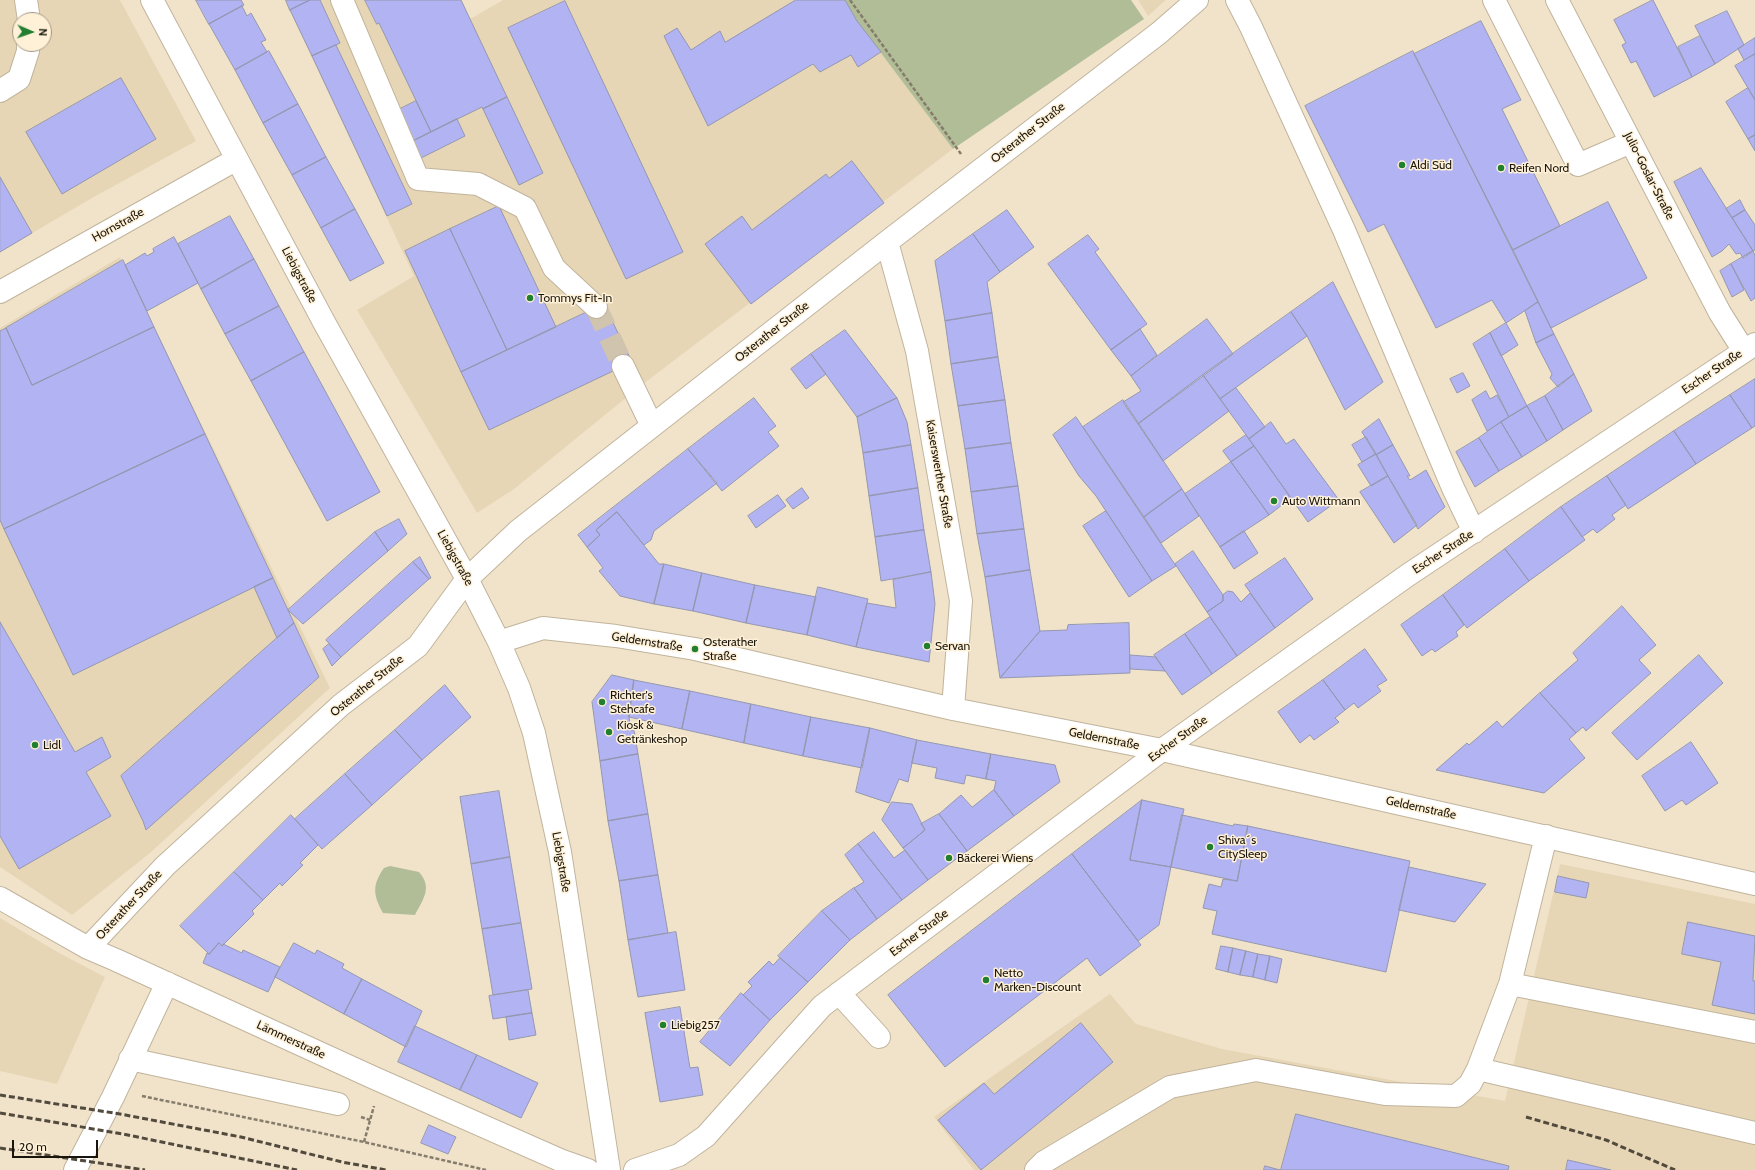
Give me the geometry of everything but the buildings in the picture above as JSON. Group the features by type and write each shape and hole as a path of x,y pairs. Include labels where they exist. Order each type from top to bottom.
{"street":[{"path":"26,0 28,12"},
{"name":"Liebigstraße","path":"152,0 325,324 468,579 499,642 519,688 534,732 560,852 609,1170"},
{"path":"342,0 418,180 478,184 525,208 554,268 596,307"},
{"name":"Osterather Straße","path":"88,948 170,861 341,705 418,646 468,579 518,531 886,242 1159,33 1197,0"},
{"path":"1237,0 1251,27 1344,230 1453,488 1474,532"},
{"path":"1494,0 1578,165 1631,142"},
{"name":"Julio-Goslar-Straße","path":"1557,0 1720,313 1749,347"},
{"path":"0,92 19,79 28,52"},
{"name":"Hornstraße","path":"0,292 237,159"},
{"name":"Kaiserswerther Straße","path":"886,242 917,351 961,601 953,709"},
{"name":"Escher Straße","path":"635,1170 679,1156 706,1136 822,1006 1162,750 1408,575 1749,347"},
{"path":"623,366 652,426"},
{"name":"Geldernstraße","path":"499,642 543,628 616,636 696,650 953,709 1162,750 1755,884"},
{"path":"1036,1170 1044,1162 1170,1087 1256,1070 1385,1094 1456,1096 1470,1084 1478,1069 1510,984 1546,836"},
{"name":"Lämmerstraße","path":"0,898 88,948 380,1081 560,1160 588,1170"},
{"path":"75,1170 116,1090 167,983"},
{"path":"1510,984 1755,1032"},
{"path":"839,993 879,1037"},
{"path":"130,1059 338,1104"},
{"path":"1478,1069 1755,1133"}],"path":[{"path":"850,0 956,147"},
{"path":"364,1142 380,1081"},
{"path":"116,1090 364,1142 486,1170"}],"shaded area":[{"path":"0,0 120,0 196,141 92,198 0,252"},
{"path":"285,0 461,0 470,19 503,0 845,0 881,52 953,149 643,384 514,489 477,513 357,310 414,276"},
{"path":"1138,0 1166,0 1148,16"},
{"path":"120,257 330,688 150,853 72,915 0,867 0,328"},
{"path":"1560,864 1755,904 1755,1170 974,1170 934,1117 1110,994 1136,1024 1222,1049 1505,1101"},
{"path":"0,918 61,954 105,977 57,1084 0,1071"}],"green space":[{"path":"845,0 1131,0 1144,19 953,149 857,21"},
{"path":"390,866 419,872 423,878 426,888 425,894 415,915 383,913 377,901 375,890 380,874 384,868"}],"tunnel":[{"path":"596,307 623,366"}],"railway":[{"path":"0,1095 120,1114 241,1137 342,1162 386,1170"},
{"path":"0,1113 123,1134 297,1170"},
{"path":"1526,1117 1606,1140 1675,1170"},
{"path":"0,1148 145,1170"}],"place":[{"name":"Aldi Süd","path":"1402,165"},
{"name":"Reifen Nord","path":"1501,168"},
{"name":"Tommys Fit-In","path":"530,298"},
{"name":"Auto Wittmann","path":"1274,501"},
{"name":"Servan","path":"927,646"},
{"name":"Osterather Straße","path":"695,649"},
{"name":"Richter's Stehcafe","path":"602,702"},
{"name":"Kiosk & Getränkeshop","path":"609,732"},
{"name":"Lidl","path":"35,745"},
{"name":"Shiva´s CitySleep","path":"1210,847"},
{"name":"Bäckerei Wiens","path":"949,858"},
{"name":"Netto Marken-Discount","path":"986,980"},
{"name":"Liebig257","path":"663,1025"}]}
